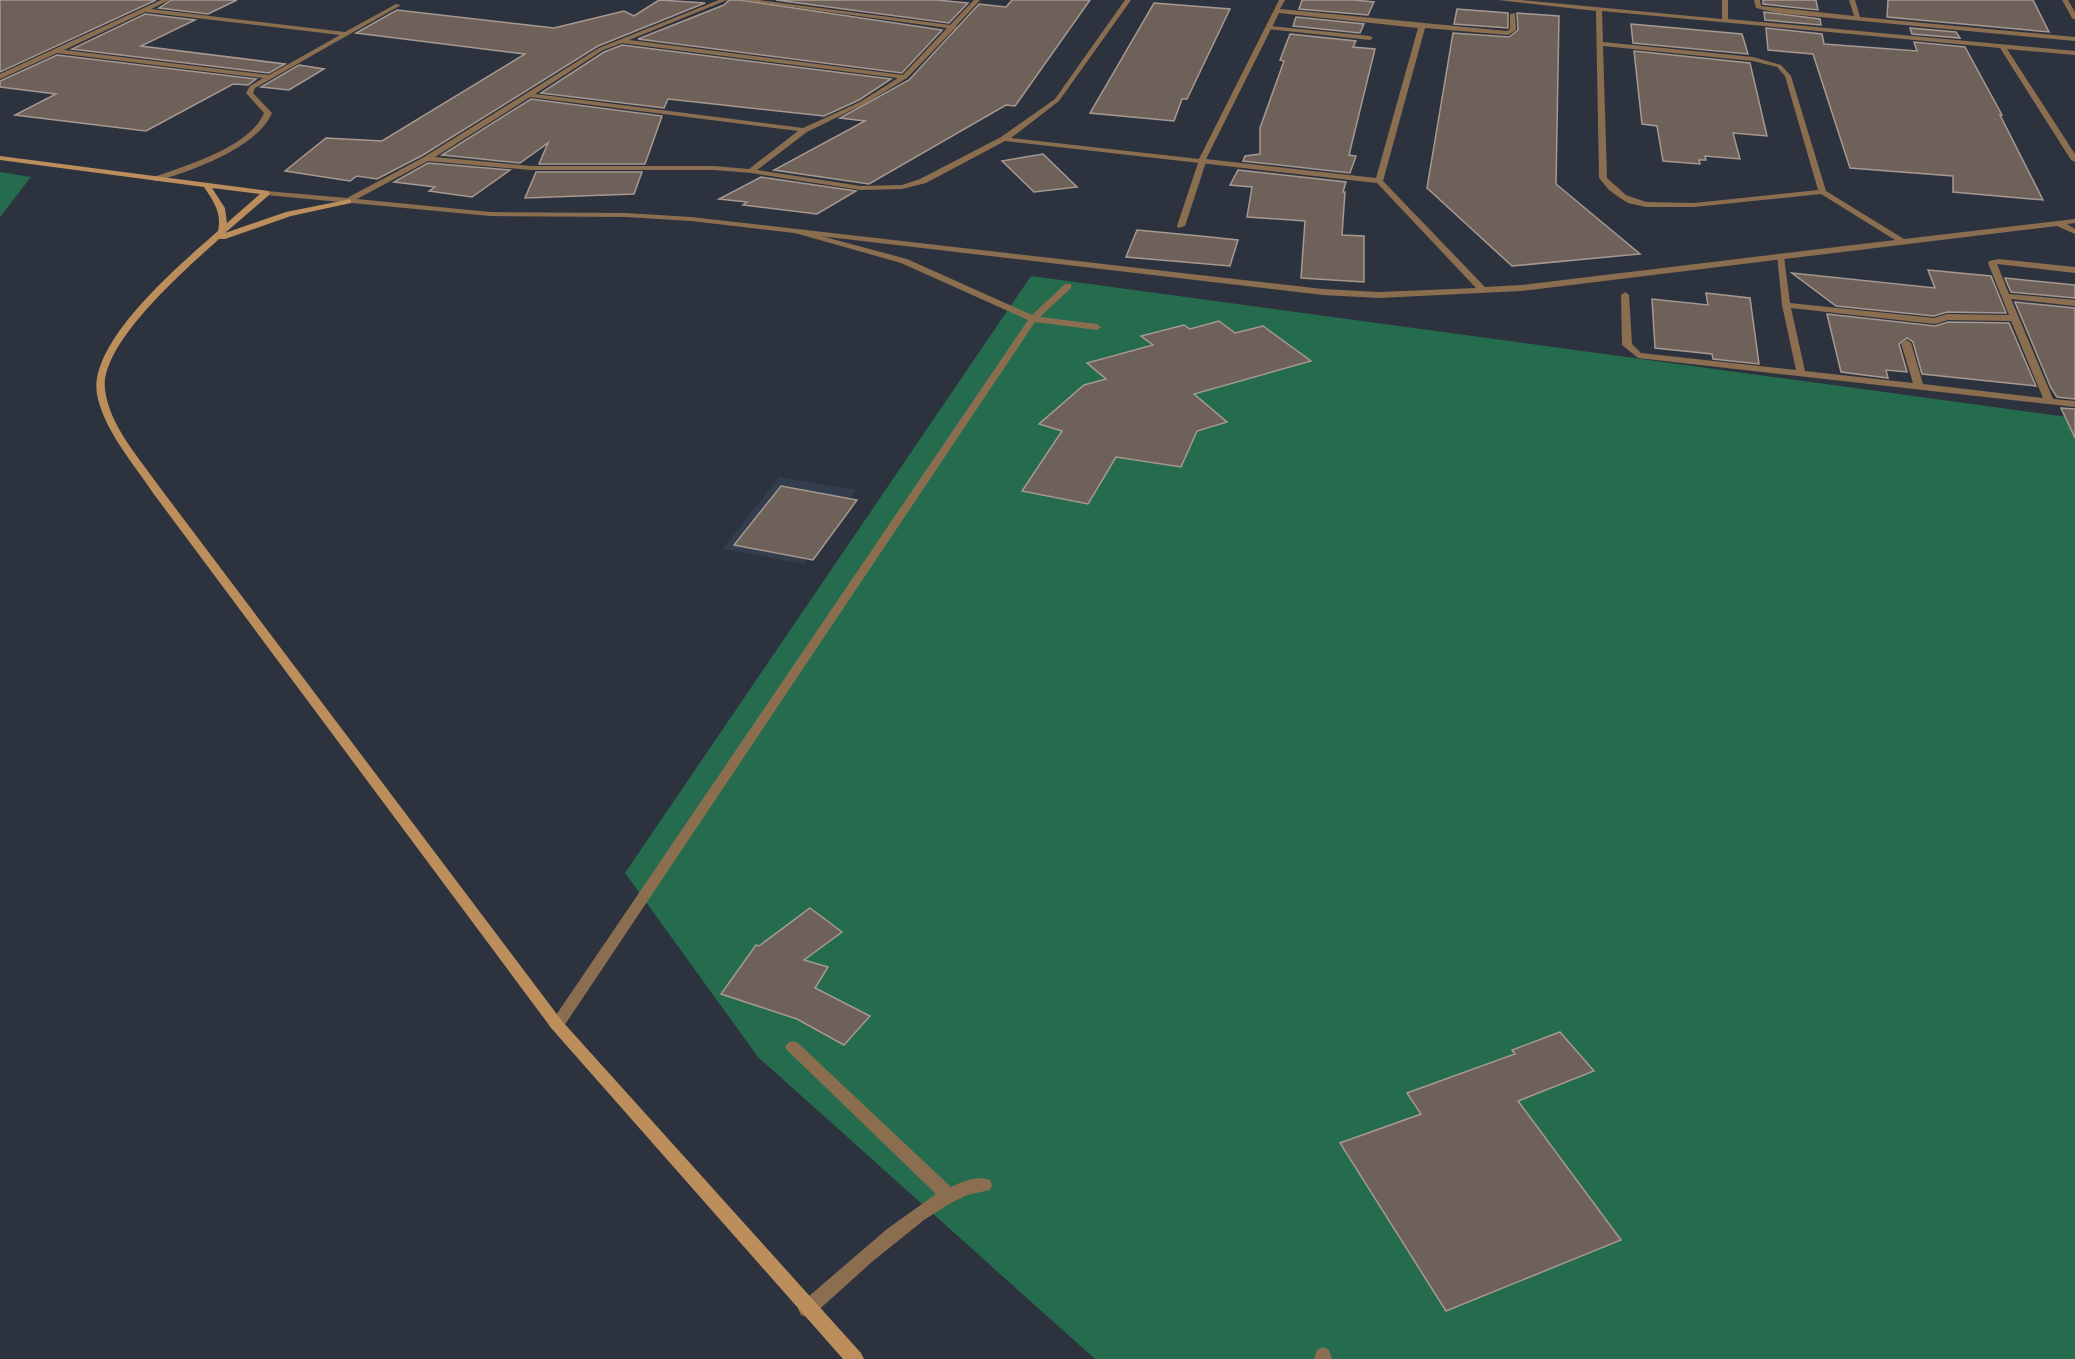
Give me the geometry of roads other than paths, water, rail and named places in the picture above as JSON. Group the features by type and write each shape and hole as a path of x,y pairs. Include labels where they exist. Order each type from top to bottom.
{"street":[{"path":"0,77 166,0"},
{"path":"218,238 290,214 348,201 427,159 601,49 724,0"},
{"path":"745,0 954,27"},
{"path":"751,171 804,129 862,103 905,77 977,0"},
{"path":"427,159 531,168 703,168 751,171 861,188 902,187 922,181 1004,139 1058,100 1128,0"},
{"path":"1181,226 1203,159 1282,0"},
{"path":"1501,0 2075,53"},
{"path":"1725,0 1725,20"},
{"path":"1757,0 1758,7 1765,9 2075,39"},
{"path":"1852,0 1858,19"},
{"path":"2065,0 2075,18"},
{"path":"157,179 205,161 263,127 268,113 254,99 249,90 398,5"},
{"path":"1599,9 1603,178 1631,201 1666,207 1822,192 1903,242"},
{"path":"143,10 347,34"},
{"path":"1278,11 1508,33 1513,30 1513,14"},
{"path":"1379,181 1422,26"},
{"path":"1269,28 1370,38"},
{"path":"620,40 905,77"},
{"path":"1599,44 1753,59 1779,66 1788,76 1822,192"},
{"path":"2002,46 2075,160"},
{"path":"56,51 269,77"},
{"path":"530,95 804,129"},
{"path":"1004,139 1203,159 1379,181 1483,290"},
{"path":"0,158 266,193 490,214 626,215 691,219 1334,293 1379,295 1521,288 2075,221"},
{"path":"206,185 219,201 225,219 218,238"},
{"path":"266,193 166,283 118,337 105,360 99,387 112,422 157,491 556,1026 807,1309 855,1359"},
{"path":"2058,223 2075,232"},
{"path":"790,229 904,261 1033,319 1097,327"},
{"path":"1780,257 1786,305 1801,373"},
{"path":"2049,401 1995,263 2075,270"},
{"path":"556,1026 1033,319 1068,286"},
{"path":"1625,295 1627,345 1633,353 2075,404"},
{"path":"2006,296 2075,303"},
{"path":"1786,305 1935,321 1946,317 2015,318"},
{"path":"1906,343 1919,386"},
{"path":"793,1047 948,1195"},
{"path":"807,1309 927,1208 964,1186 984,1185"}]}
